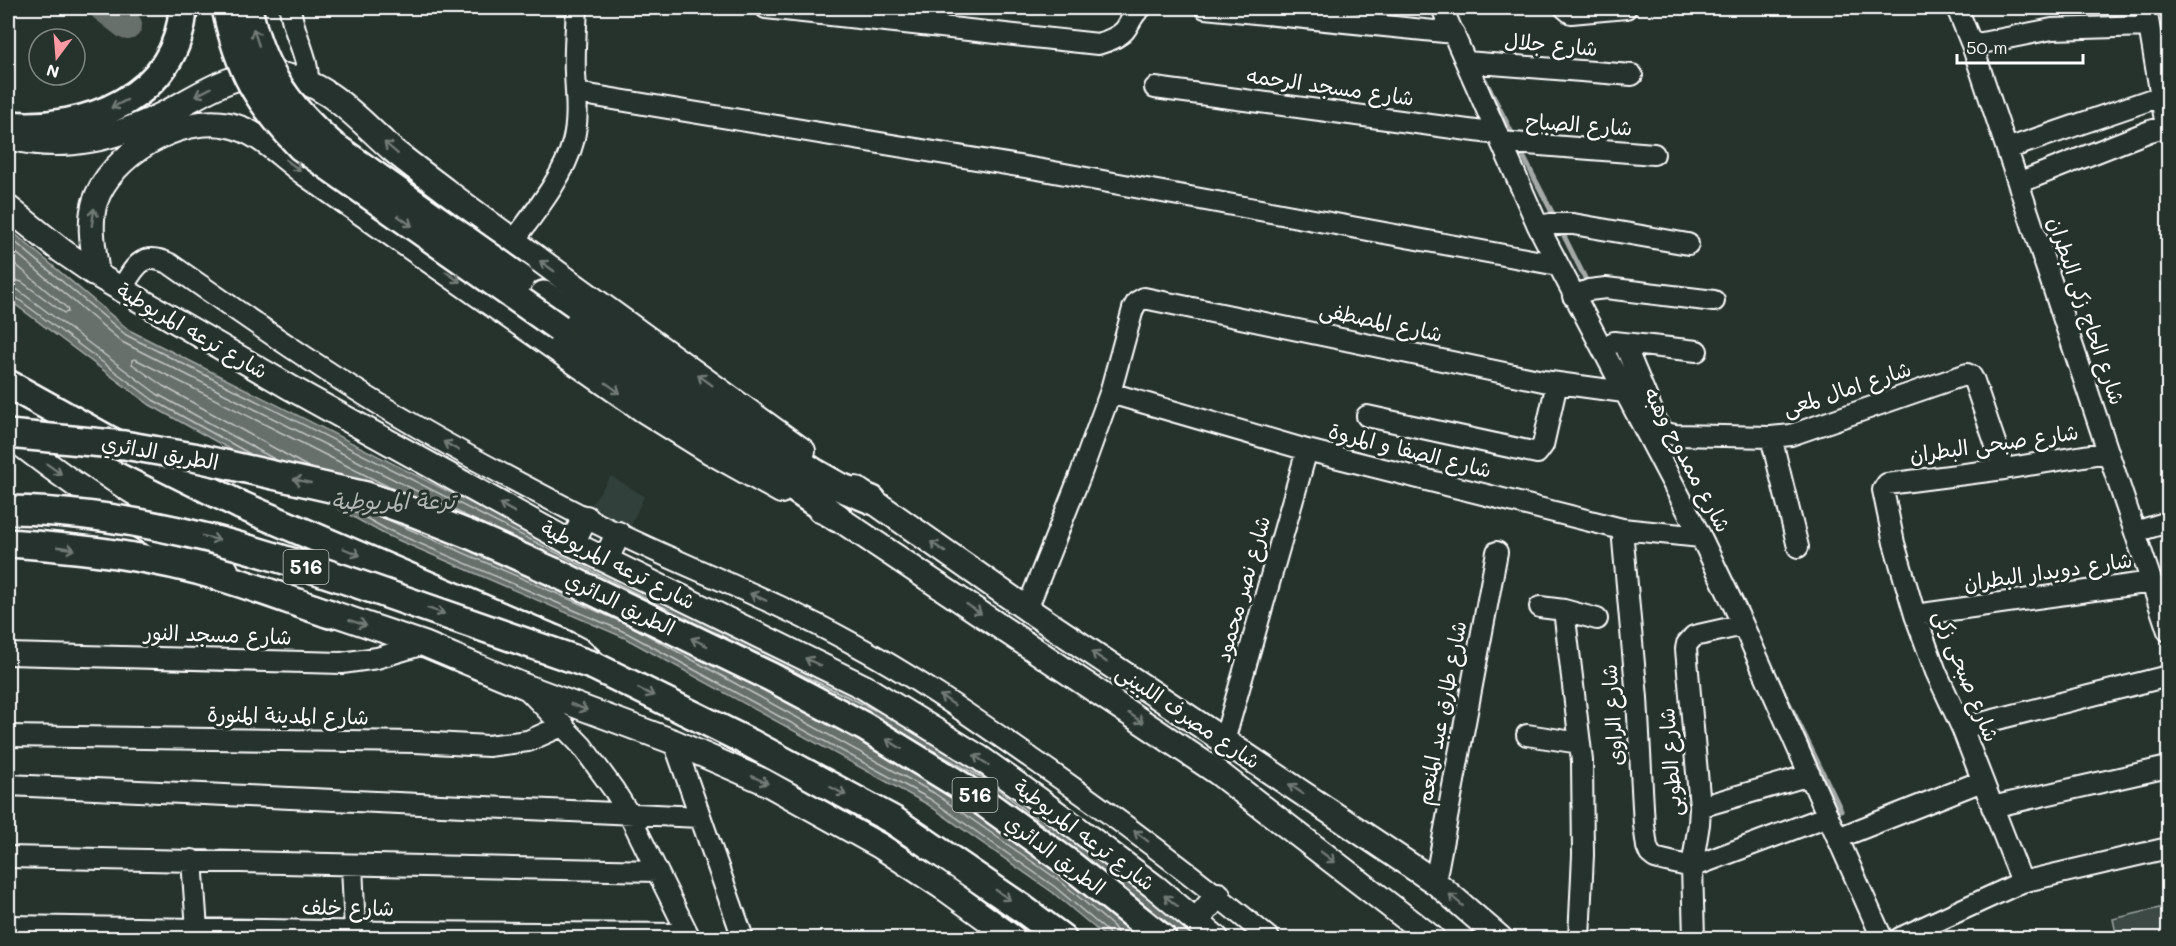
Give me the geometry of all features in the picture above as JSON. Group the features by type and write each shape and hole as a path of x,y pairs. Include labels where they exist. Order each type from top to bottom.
{"highway":[{"path":"8,125 21,127 68,123 110,109 138,93 162,69 171,54 182,22 183,8"},
{"path":"226,8 241,63 252,85 280,126 301,147 559,328 838,518"},
{"path":"248,8 256,39 274,82 309,125 332,145 544,295 815,473 838,486 872,500"},
{"path":"8,384 107,440 240,504 531,627 579,652 594,666"},
{"name":"الطريق الدائري","path":"8,434 124,445 283,476 366,496 473,536 554,572 761,672 865,727 962,786 1067,862 1162,939"},
{"name":"516","path":"8,510 67,513 129,521 210,537 353,582 594,666 750,743 893,820 1023,909 1062,939"},
{"path":"8,543 57,546 139,558 219,576 330,614"}],"main road":[{"name":"شارع مصرف اللبينى","path":"8,137 39,143 77,143 130,129 238,76 266,74 288,76 308,82 336,99 413,167 513,242 1027,609 1435,882 1500,939"},
{"path":"259,138 259,119 267,102 289,85 308,82"},
{"name":"شارع مصرف اللبينى","path":"97,275 91,227 96,201 108,176 129,154 181,127 197,124 229,125 259,138 306,174 676,431 748,474 838,518 1217,772 1432,939"},
{"name":"شارع ترعه المريوطية","path":"8,208 62,251 97,275 341,417 571,543 873,693 980,758 1031,794 1114,855 1216,939"},
{"path":"8,434 105,505 159,537 215,565 330,614 424,644 524,686 674,742 763,781 880,846 1013,939"},
{"path":"571,543 586,518"},
{"path":"606,559 618,534"},
{"path":"1196,921 1218,895"}],"street":[{"path":"290,8 295,33 307,63 308,82"},
{"path":"513,242 546,196 573,142 577,93 575,72 577,8"},
{"path":"766,8 1098,44 1113,40 1124,31 1135,12 1141,8"},
{"path":"1205,8 1454,33"},
{"name":"شارع ممدوح وهبه","path":"1442,8 1454,33 1476,63 1503,140 1544,225 1558,265 1573,296 1701,537 1743,625 1882,939"},
{"path":"1565,8 1571,13 1626,8"},
{"name":"شارع الحاج زكى البطران","path":"1957,8 1972,45 2169,632"},
{"path":"1972,45 2052,29 2154,29 2161,96 2167,126 2018,183"},
{"name":"شارع جلال","path":"1476,63 1632,75"},
{"name":"شارع مسجد الرحمه","path":"1155,88 1503,140"},
{"path":"577,93 1043,170 1558,265"},
{"path":"2007,149 2161,96"},
{"name":"شارع الصباح","path":"1503,140 1533,145 1654,154"},
{"path":"1544,225 1573,224 1688,243"},
{"path":"121,290 134,268 142,260 152,258 170,264 314,362 412,424 499,473 618,534 805,618 894,667 971,716 1126,824 1218,895 1269,939"},
{"path":"1573,296 1589,290 1605,288 1714,302"},
{"name":"شارع المصطفى","path":"1110,393 1133,309 1137,302 1144,298 1557,383 1624,392"},
{"path":"1597,340 1697,351"},
{"name":"شارع امال لمعى","path":"1624,343 1658,423 1666,433 1771,437 1791,435 1967,374 1974,381 2004,469"},
{"path":"1367,416 1537,453 1543,446 1557,383"},
{"path":"1027,609 1110,393"},
{"name":"شارع الصفا و المروة","path":"1110,393 1307,450 1623,529 1701,537"},
{"path":"1771,437 1798,547"},
{"name":"شارع نصر محمود","path":"1224,741 1307,450"},
{"name":"شارع صبحى البطران","path":"1887,484 2004,469 2108,452"},
{"name":"شارع صبحى زكى","path":"1887,484 1884,486 1884,494 1894,543 1915,615 2022,882"},
{"path":"2135,532 2169,522"},
{"name":"شارع الراوى","path":"1623,529 1647,847 1655,858 1692,867"},
{"name":"شارع طارق عبد المنعم","path":"1435,882 1497,552"},
{"name":"شارع دويدار البطران","path":"1915,615 2152,582"},
{"path":"1540,607 1564,610 1597,619"},
{"path":"1564,610 1580,743 1583,855 1579,939"},
{"name":"شارع الطوبى","path":"1694,939 1692,867 1700,807 1686,655 1687,644 1694,636 1743,625"},
{"name":"شارع مسجد النور","path":"8,654 342,663 377,658 424,644"},
{"path":"1962,729 2169,676"},
{"path":"524,686 564,725 599,768 629,814 689,936"},
{"name":"شارع المدينة المنورة","path":"8,736 440,743 488,746 528,741 564,725"},
{"path":"1527,735 1580,743"},
{"path":"674,742 742,939"},
{"path":"1992,807 2169,767"},
{"path":"1700,807 1810,775"},
{"path":"1838,838 1982,781"},
{"path":"8,785 699,817"},
{"path":"1692,867 1828,816"},
{"path":"1900,939 2022,882 2169,848"},
{"path":"8,857 657,871"},
{"path":"192,860 197,929"},
{"path":"352,865 356,932"},
{"name":"شارع خلف","path":"8,926 356,932 394,935 689,936"}],"shaded area":[{"path":"611,476 644,496 628,532 586,512"},
{"path":"2168,906 2168,938 2117,938 2113,919"}],"water":[{"name":"ترعة المريوطية","path":"8,228 129,330 704,621 888,709 996,770 1205,938 1107,938 1052,892 927,804 625,638 384,534 150,405 8,299"}],"waterway":[{"path":"105,8 127,25"},
{"path":"1479,68 1514,137"},
{"path":"1519,148 1556,220"},
{"path":"1560,228 1587,282"},
{"path":"1776,676 1841,810"}]}
